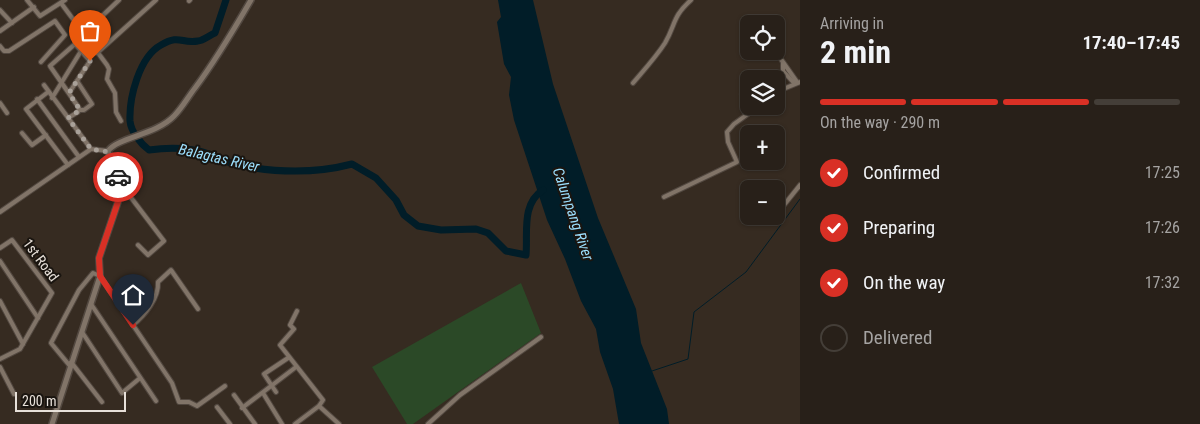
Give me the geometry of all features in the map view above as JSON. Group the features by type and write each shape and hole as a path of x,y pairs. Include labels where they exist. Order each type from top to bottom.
{"street":[{"path":"27,0 40,16 65,0"},
{"path":"83,34 119,0"},
{"path":"97,52 156,0"},
{"path":"108,152 114,144 146,134 162,126 175,116 221,53 251,0"},
{"path":"633,83 661,48 668,37 675,18 691,0"},
{"path":"61,3 109,69 107,79 115,93 116,112 121,120"},
{"path":"0,31 34,7"},
{"path":"0,10 12,23"},
{"path":"0,46 4,51 9,51 55,21 65,35 41,62"},
{"path":"69,93 90,61 75,44 50,66 80,110"},
{"path":"52,98 81,50"},
{"path":"782,60 783,71 797,82 785,88"},
{"path":"68,118 92,104 77,81"},
{"path":"44,84 52,98 91,149 108,152"},
{"path":"48,92 26,109 68,165"},
{"path":"37,99 79,157"},
{"path":"1,106 7,113"},
{"path":"664,197 737,162 728,142 727,132 746,115"},
{"path":"22,133 32,145 46,135"},
{"path":"0,212 91,149"},
{"path":"52,424 92,304 100,276 99,258 122,190 121,182 112,168 108,152"},
{"path":"785,204 800,185"},
{"path":"122,190 126,191 164,241 148,255 138,245"},
{"name":"1st Road","path":"0,248 12,240 52,293 38,318"},
{"path":"0,260 38,318 23,344 13,354 0,360"},
{"path":"133,325 150,307 158,288 158,282 171,270 198,309"},
{"path":"102,402 51,342 79,290 93,273 100,276 172,383 179,402 190,402 196,406 225,386"},
{"path":"0,302 23,344"},
{"path":"92,304 156,402"},
{"path":"295,424 319,406 323,400 308,378 288,358 280,345 294,329 290,325 297,311"},
{"path":"82,331 122,393 140,378"},
{"path":"428,424 460,395 541,337"},
{"path":"276,392 264,374 288,358"},
{"path":"242,408 273,386 296,366"},
{"path":"0,367 14,394"},
{"path":"263,393 282,424"},
{"path":"234,395 255,424"},
{"path":"319,406 339,424"},
{"path":"217,407 230,424"}],"green space":[{"path":"521,283 541,333 413,424 407,424 372,367"}],"water":[{"name":"Calumpang River","path":"498,0 533,0 553,84 598,218 636,309 641,343 667,409 669,424 619,424 613,389 600,352 596,329 581,301 565,259 547,220 514,120 509,95 511,77 504,64 497,22 501,17"}],"waterway":[{"name":"Balagtas River","path":"226,0 215,33 200,41 172,40 167,42 153,51 141,68 131,101 130,121 137,137 149,150 172,148 194,150 234,164 281,171 324,170 352,164 376,178 396,200 404,215 418,226 441,230 476,229 488,233 506,251 526,255 528,211 531,203 543,190"},
{"path":"652,371 688,359 694,312 746,272 800,199"}],"way so far":[{"path":"90,61 69,93 80,110 68,118 91,149 108,152 112,168 118,177"}],"route":[{"path":"118,177 122,190 99,258 100,276 133,325"}]}
